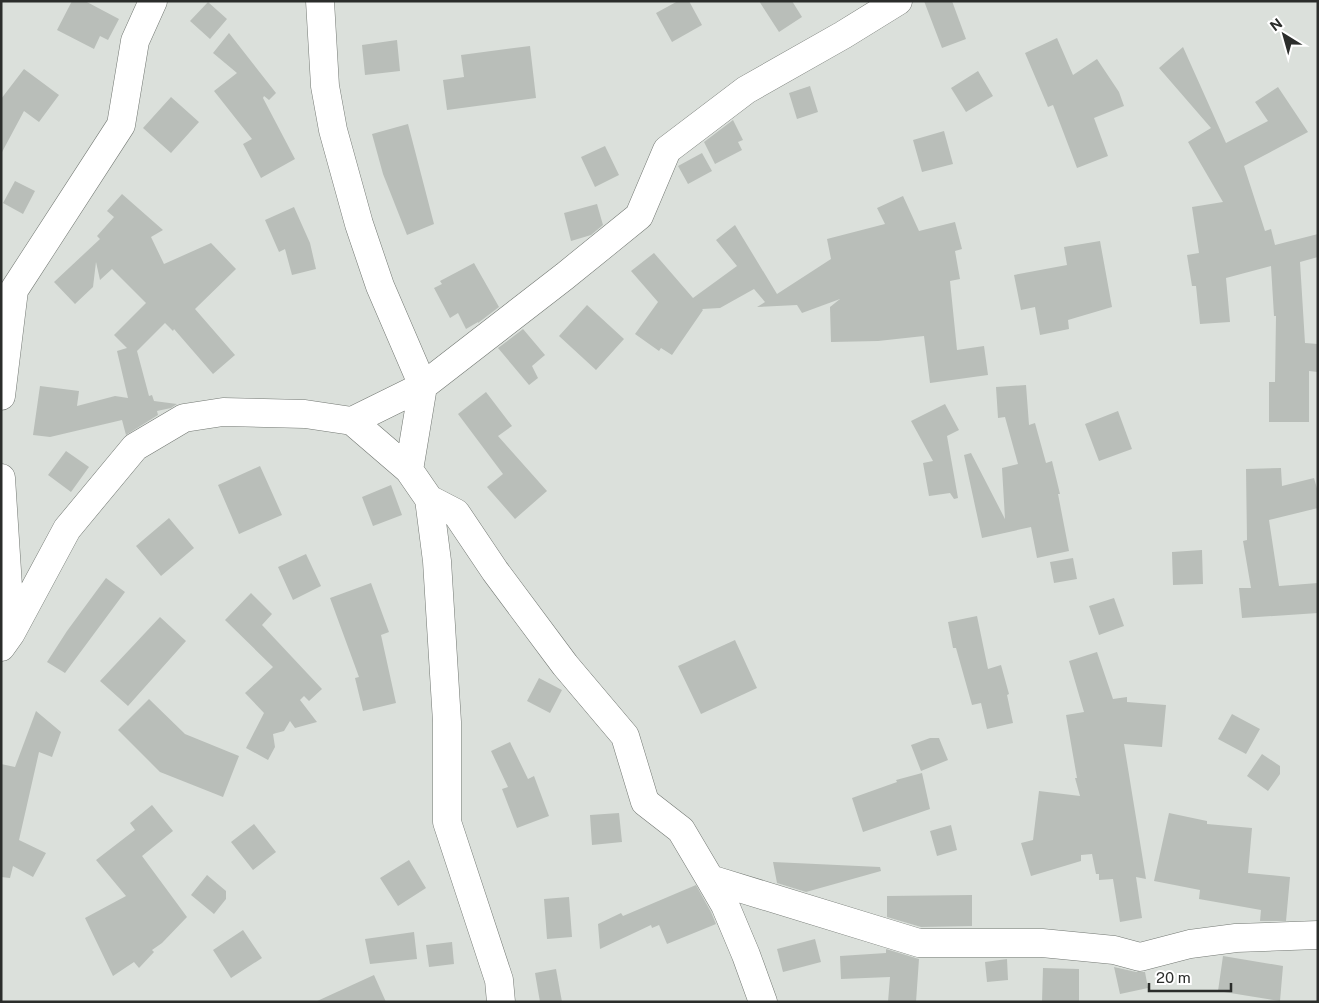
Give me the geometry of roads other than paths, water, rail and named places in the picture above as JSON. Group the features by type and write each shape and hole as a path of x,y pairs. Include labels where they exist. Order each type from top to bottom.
{"street":[{"path":"1,396 14,290 122,125 135,41 153,1"},
{"path":"320,1 325,86 338,149 359,224 380,286 423,386 410,470"},
{"path":"6,640 67,529 136,447 184,418 223,412 305,414 352,420 423,386 565,276 638,216 667,150 746,90 843,35 898,1"},
{"path":"352,420 410,470 428,499 437,561 448,722 448,822 499,980 501,1002"},
{"path":"1,478 6,640"},
{"path":"428,499 456,513 495,571 559,657 625,736 646,802 681,830 710,879 725,905 763,1002"},
{"path":"710,879 919,943 1042,943 1114,950 1140,957 1190,944 1236,938 1318,935"}]}
